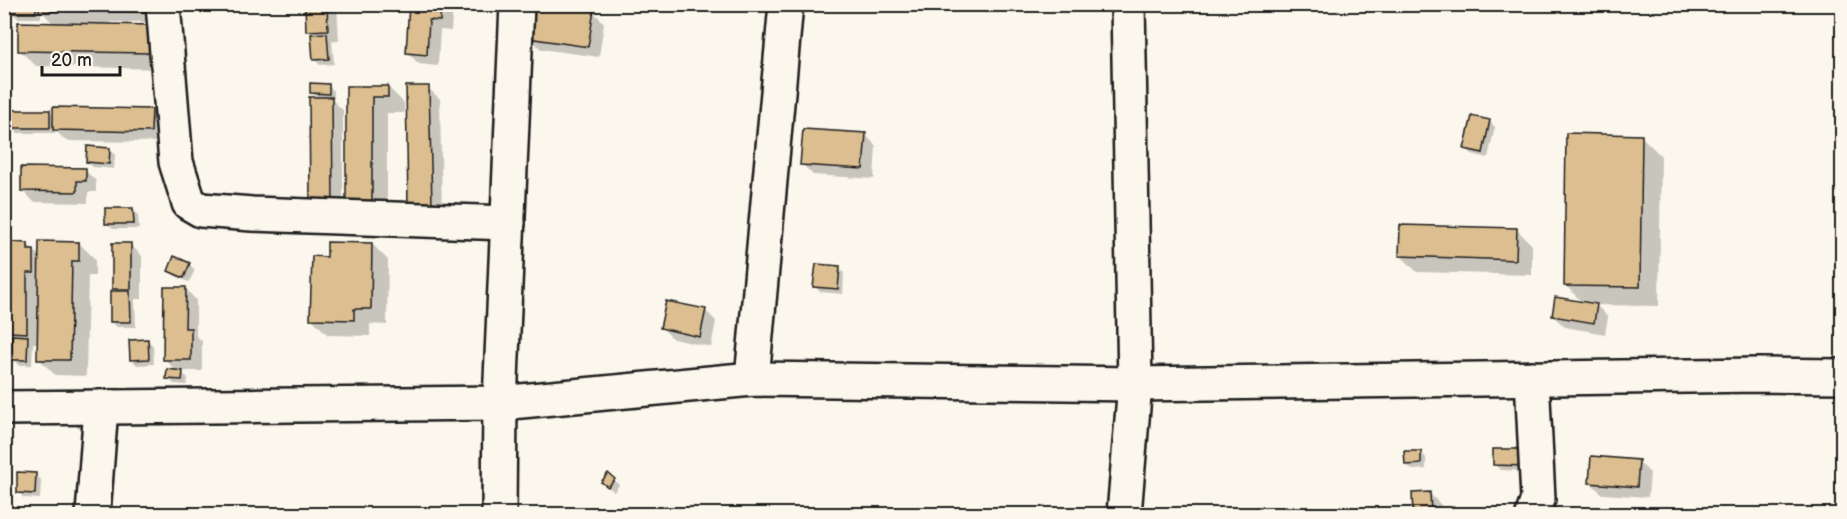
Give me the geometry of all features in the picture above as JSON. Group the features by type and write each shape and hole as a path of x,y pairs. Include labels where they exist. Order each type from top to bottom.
{"street":[{"path":"162,4 176,162 189,202 201,210 252,214 508,223"},
{"path":"499,514 500,402 517,4"},
{"path":"752,379 786,4"},
{"path":"1124,514 1135,384 1128,4"},
{"path":"4,408 500,402 752,379 1135,384 1758,375 1842,376"},
{"path":"1532,378 1538,499 1533,514"},
{"path":"93,514 101,407"}],"building":[{"path":"11,4 36,4 36,13 11,13"},
{"path":"39,4 146,4 146,12 39,11"},
{"path":"305,4 327,4 328,30 306,31"},
{"path":"409,4 441,4 440,21 429,20 427,55 406,53"},
{"path":"533,4 556,4 594,10 588,47 528,38"},
{"path":"18,22 151,25 150,53 18,51"},
{"path":"327,33 329,59 313,60 311,34"},
{"path":"310,83 329,84 329,94 310,93"},
{"path":"346,86 388,86 388,97 372,97 372,204 346,204"},
{"path":"406,86 429,86 432,205 408,205"},
{"path":"309,97 332,97 333,203 310,203"},
{"path":"53,107 152,109 151,132 53,130"},
{"path":"11,110 50,110 50,128 11,128"},
{"path":"1472,116 1490,120 1483,153 1464,149"},
{"path":"803,129 866,133 863,169 800,165"},
{"path":"1566,133 1642,135 1640,287 1564,286"},
{"path":"87,146 110,148 109,164 86,162"},
{"path":"21,167 86,168 86,181 77,181 77,192 21,191"},
{"path":"105,208 133,208 134,224 105,224"},
{"path":"1400,225 1517,228 1516,260 1399,256"},
{"path":"39,241 79,242 79,261 72,261 70,360 37,360"},
{"path":"10,242 28,243 28,250 34,250 34,273 27,273 27,333 9,332"},
{"path":"327,242 372,243 371,309 354,309 354,320 310,319 312,256 327,257"},
{"path":"112,243 131,243 131,289 112,289"},
{"path":"174,256 190,263 184,278 168,271"},
{"path":"816,264 840,266 838,289 813,287"},
{"path":"164,287 186,287 185,328 191,328 191,360 163,360"},
{"path":"110,291 130,291 131,322 110,322"},
{"path":"1555,297 1597,304 1594,323 1552,316"},
{"path":"666,301 706,309 700,337 660,328"},
{"path":"12,335 28,336 27,360 12,360"},
{"path":"148,339 149,359 130,360 129,340"},
{"path":"167,369 183,371 182,380 166,379"},
{"path":"1493,449 1526,449 1526,466 1493,465"},
{"path":"1404,451 1421,451 1421,464 1405,465"},
{"path":"1591,456 1639,460 1637,487 1589,483"},
{"path":"17,472 36,473 35,494 17,493"},
{"path":"608,473 615,479 608,487 601,482"},
{"path":"1430,492 1431,514 1413,514 1412,493"}]}
